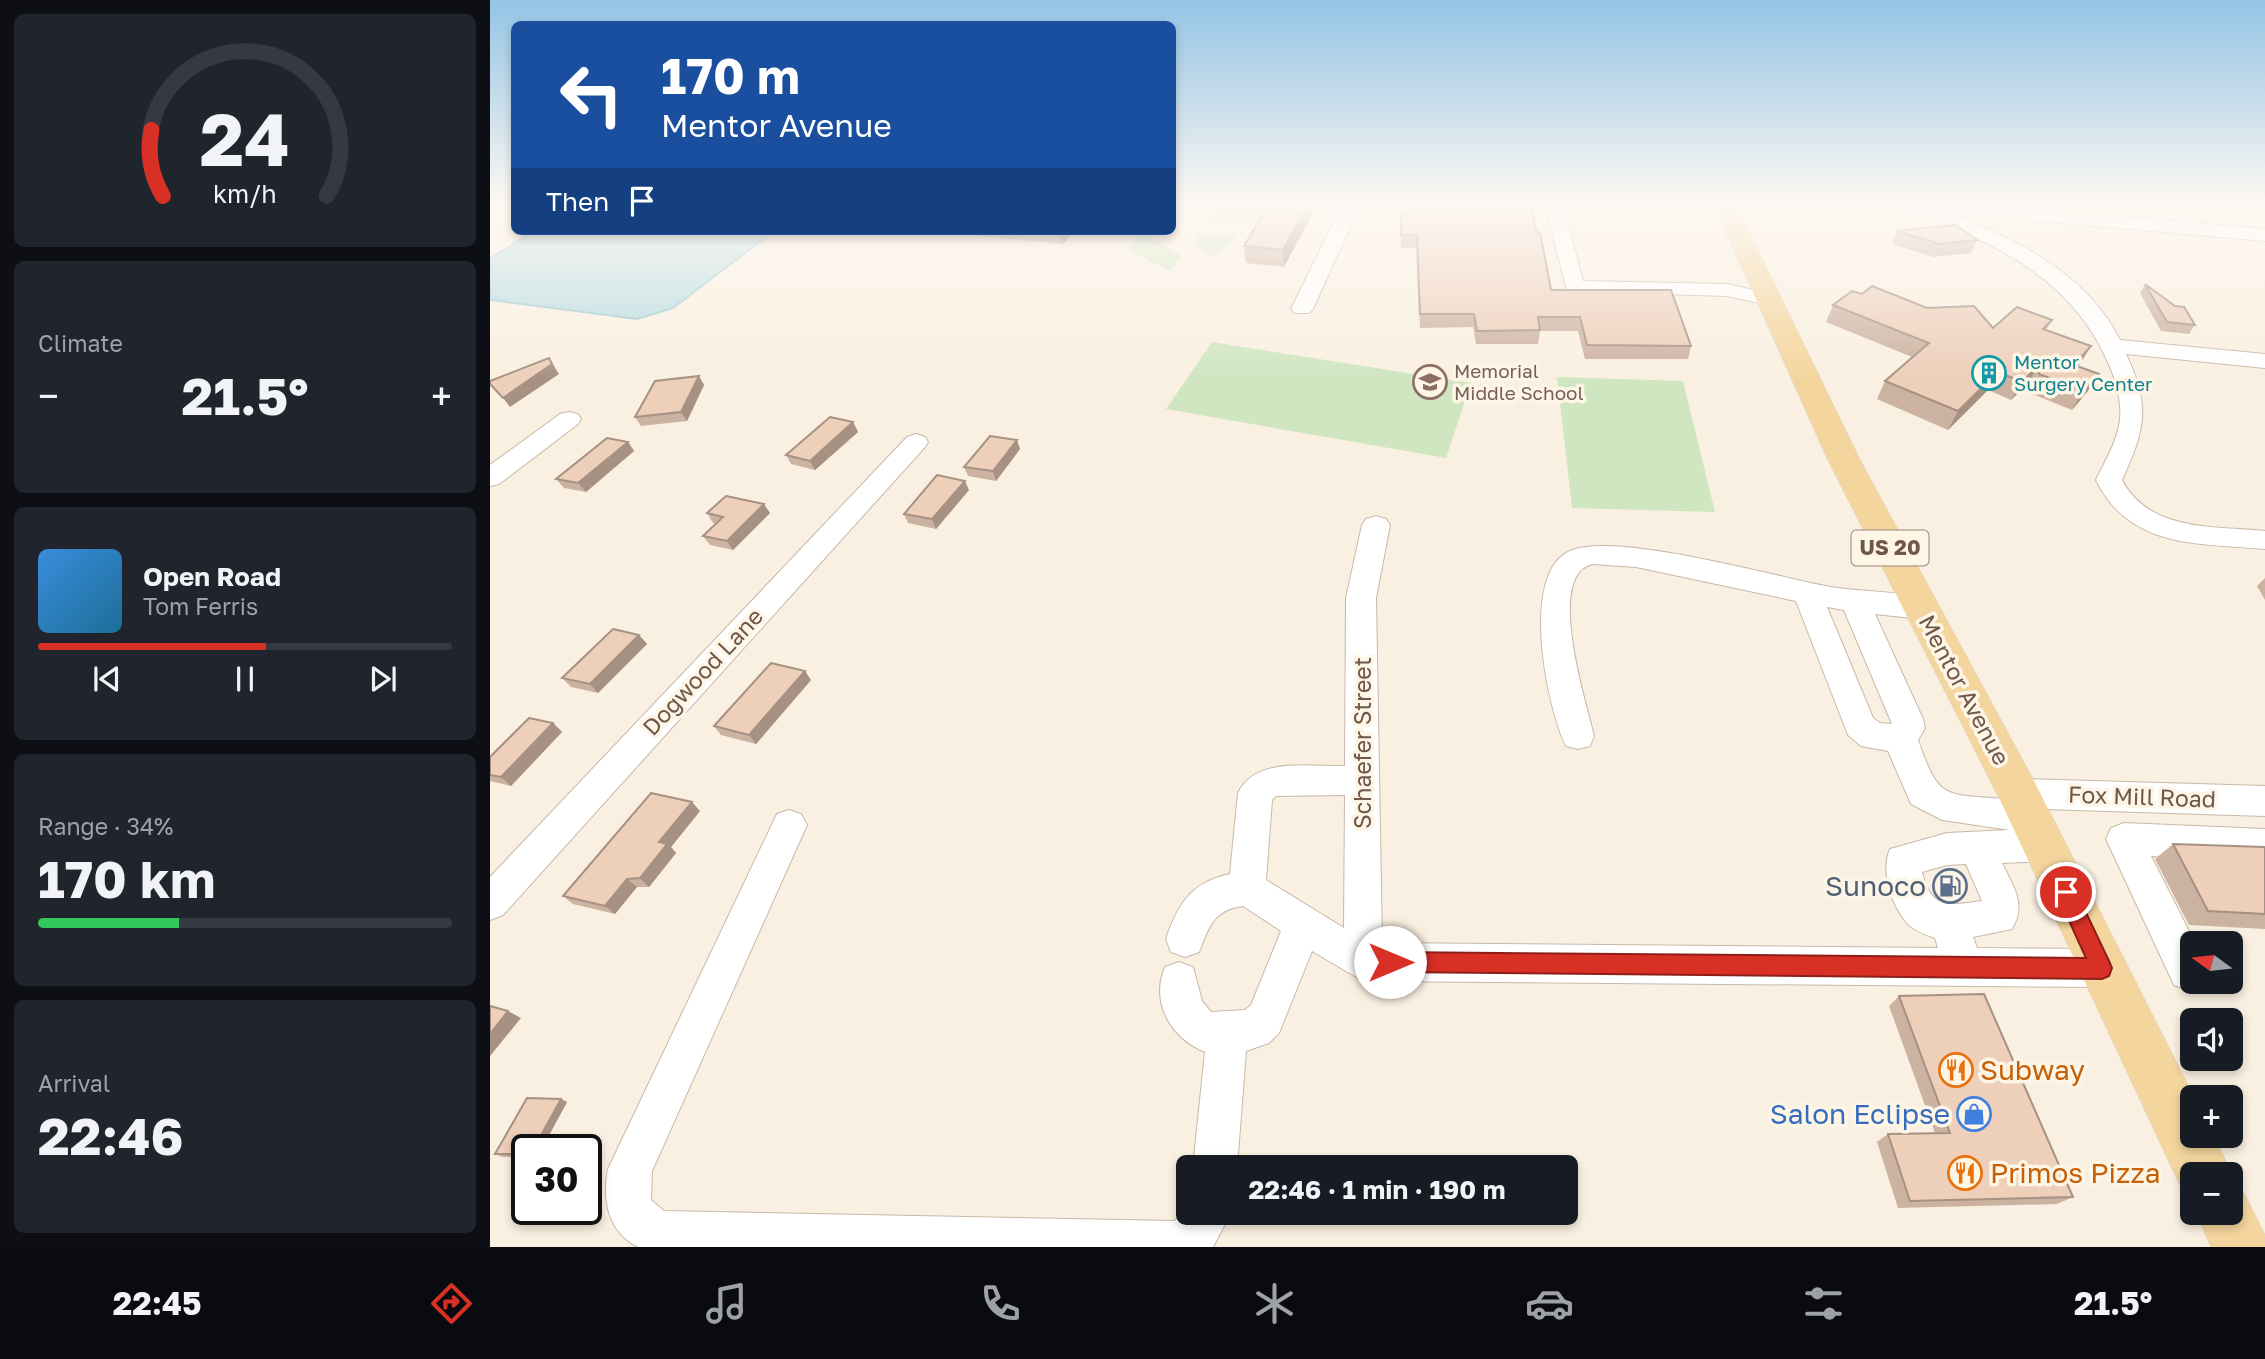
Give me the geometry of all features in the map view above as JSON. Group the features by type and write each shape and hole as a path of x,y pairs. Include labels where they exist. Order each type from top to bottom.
{"main road":[{"name":"Mentor Avenue","path":"1752,263 1843,458 2031,819 2198,1162"},
{"path":"2230,1225 2241,1247"}],"street":[{"path":"1301,309 1323,263"},
{"path":"1568,263 1574,287 1727,290 1768,299"},
{"path":"2033,263 2059,280 2088,309 2114,346 2133,410 2123,452 2109,480 2121,505 2154,525 2265,540"},
{"path":"2114,346 2265,361"},
{"path":"490,478 569,419"},
{"name":"Dogwood Lane","path":"490,903 916,442"},
{"name":"Schaefer Street","path":"1363,962 1362,598 1376,525"},
{"path":"1578,736 1558,636 1557,604 1560,580 1569,565 1580,557 1597,555 1642,559 1855,602 1921,608"},
{"path":"1807,593 1860,726 1872,736 1901,738"},
{"path":"1855,602 1908,719 1909,728 1901,738"},
{"path":"1901,738 1923,794 1930,800 1954,807 2031,819"},
{"path":"1247,888 1255,793 1269,782 1364,780"},
{"name":"Fox Mill Road","path":"2031,819 2265,801"},
{"path":"1976,846 2001,900 2002,911 1999,916 1949,923 1933,920 1921,912 1902,870 1903,861 1925,853 1976,846 2031,819"},
{"path":"789,825 630,1169 628,1204 635,1219 645,1228 662,1234 1179,1244 1193,1236 1200,1225"},
{"path":"2180,954 2124,839 2265,845"},
{"path":"1185,939 1199,906 1223,890 1247,888 1363,962 2102,968"},
{"path":"1179,981 1181,1004 1188,1020 1200,1031 1214,1035 1255,1029 1265,1019 1303,923"},
{"path":"1949,923 1964,966"},
{"path":"1216,1155 1227,1034"}],"green space":[{"path":"1154,263 1176,263 1170,271"},
{"path":"1212,342 1471,383 1446,458 1166,409"},
{"path":"1557,377 1683,381 1715,512 1572,508"}],"water":[{"path":"490,263 732,263 673,308 637,319 490,300"}],"building":[{"path":"1418,263 1546,263 1551,290 1671,290 1691,346 1587,345 1580,317 1538,317 1540,330 1477,331 1474,314 1420,314"},
{"path":"2145,284 2175,306 2184,307 2195,325 2167,322"},
{"path":"1872,286 1927,308 1974,306 1993,328 2017,307 2052,320 2043,329 2091,346 2074,365 2099,374 2083,391 2039,374 2038,366 2022,382 1998,372 1958,411 1885,381 1929,343 1833,305 1852,291 1862,294"},
{"path":"549,358 552,364 503,398 490,384 490,381"},
{"path":"699,376 681,412 635,417 655,381"},
{"path":"830,417 853,422 810,461 786,455"},
{"path":"990,436 1017,440 993,471 964,467"},
{"path":"607,438 628,442 578,483 556,479"},
{"path":"937,475 965,481 932,519 904,514"},
{"path":"726,496 764,504 727,541 703,536 723,517 707,513"},
{"path":"613,629 639,635 590,684 562,678"},
{"path":"771,663 805,671 749,735 714,726"},
{"path":"529,718 553,723 501,777 490,775 490,757"},
{"path":"651,793 692,802 659,842 667,844 640,878 627,879 605,906 563,896"},
{"path":"2173,844 2265,847 2265,914 2208,911"},
{"path":"1984,994 2073,1197 1910,1201 1888,1134 1950,1133 1899,996"},
{"path":"490,1006 508,1011 490,1034"},
{"path":"527,1098 561,1099 542,1134 511,1134 511,1154 495,1154"}],"place":[{"name":"Mentor Surgery Center","path":"1989,373"},
{"name":"Memorial Middle School","path":"1430,382"},
{"name":"Sunoco","path":"1950,886"},
{"name":"Subway","path":"1956,1070"},
{"name":"Salon Eclipse","path":"1974,1114"},
{"name":"Primos Pizza","path":"1965,1173"}],"route":[{"path":"1390,962 2102,968 2066,892"}]}
